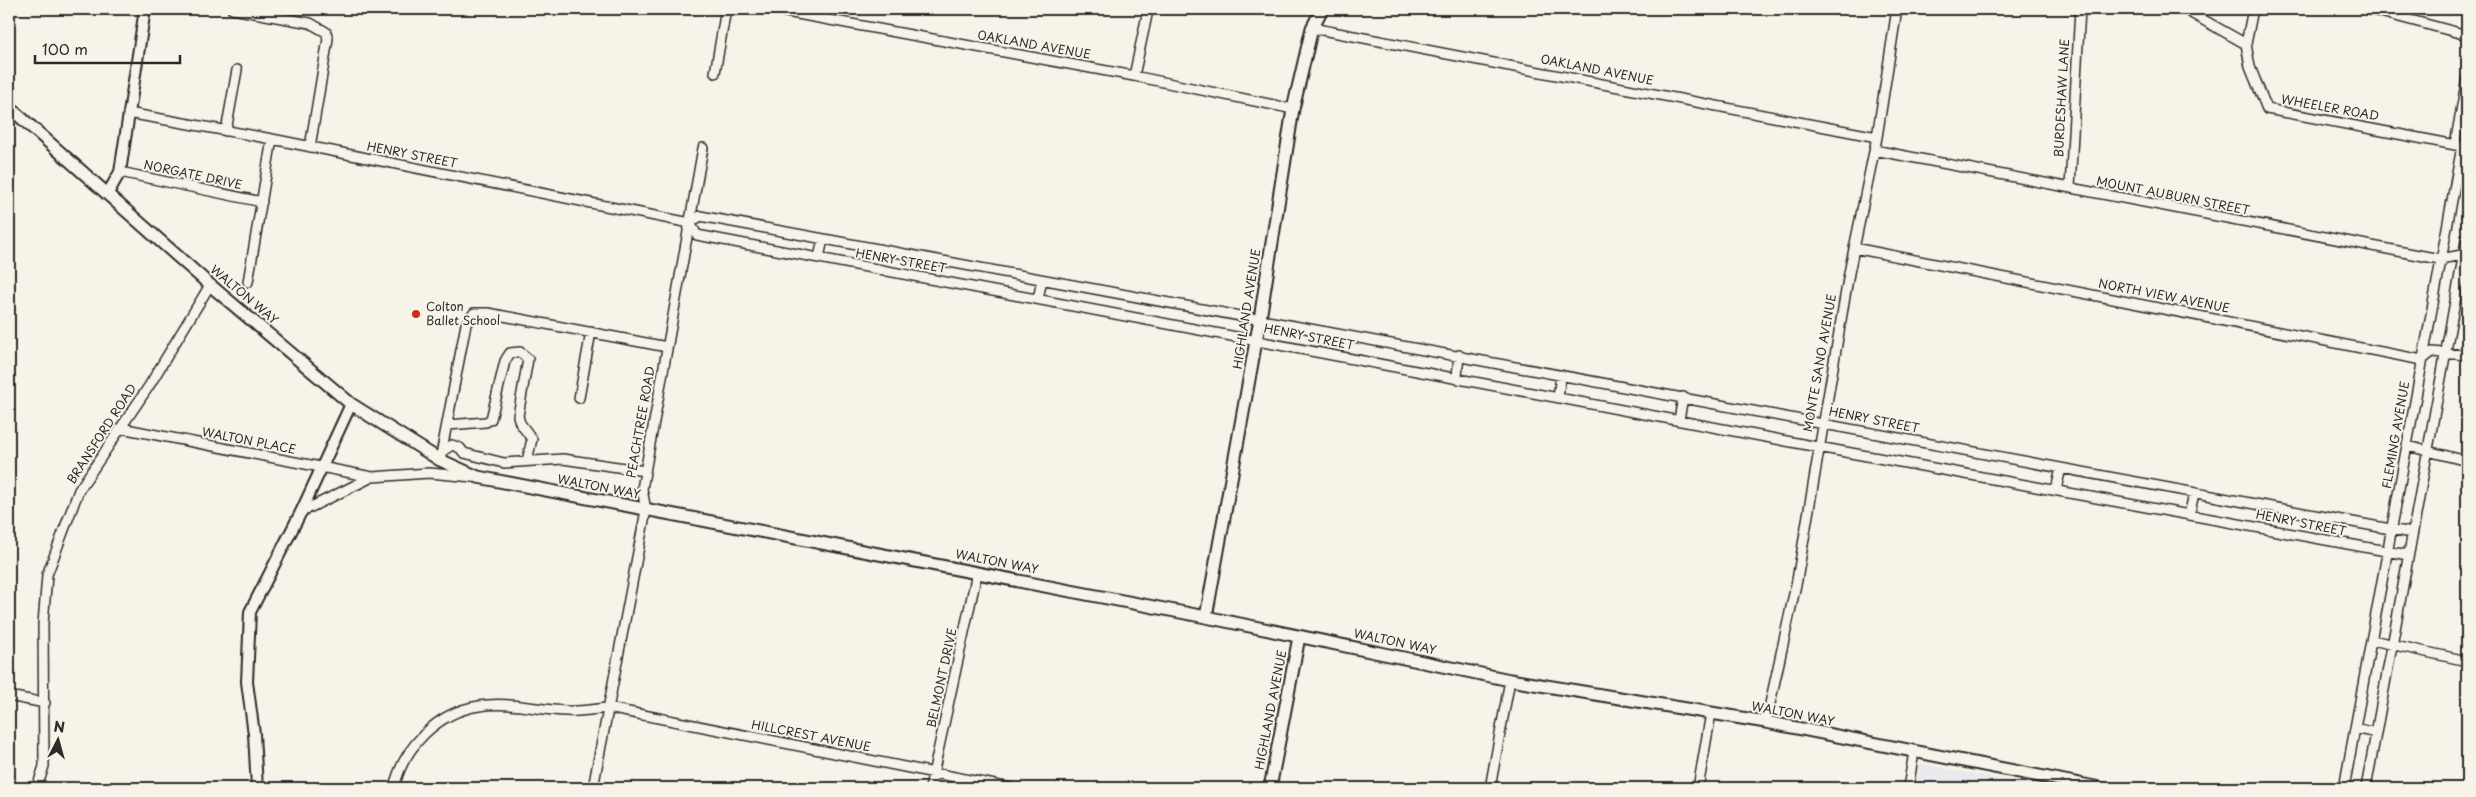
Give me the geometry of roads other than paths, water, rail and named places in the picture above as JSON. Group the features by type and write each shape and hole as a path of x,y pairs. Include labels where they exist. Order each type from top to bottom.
{"main road":[{"name":"HIGHLAND AVENUE","path":"1206,617 1260,319 1292,109 1312,28 1322,9"},
{"name":"WALTON WAY","path":"9,107 210,285 351,404 478,477 978,572 1510,680 1766,722 2100,788"},
{"name":"HIGHLAND AVENUE","path":"1270,788 1299,637"}],"street":[{"path":"108,193 120,172 145,9"},
{"path":"232,9 310,23 319,26 326,32 328,39 310,147"},
{"path":"715,73 726,9"},
{"name":"OAKLAND AVENUE","path":"770,9 1134,76 1292,109"},
{"name":"MONTE SANO AVENUE","path":"1766,722 1797,580 1822,423 1854,248 1877,137 1897,9"},
{"name":"BURDESHAW LANE","path":"2070,188 2080,9"},
{"path":"2184,9 2246,44 2253,9"},
{"path":"2369,9 2467,35"},
{"path":"1134,76 1147,15"},
{"name":"OAKLAND AVENUE","path":"1312,28 1877,137"},
{"name":"WHEELER ROAD","path":"2246,44 2250,67 2267,109 2461,145"},
{"path":"226,131 237,70"},
{"name":"FLEMING AVENUE","path":"2344,788 2408,446 2461,145 2467,78"},
{"name":"HENRY STREET","path":"128,114 272,139 690,223 700,216 1459,355 2391,531 2412,533"},
{"path":"248,282 272,139"},
{"name":"PEACHTREE ROAD","path":"593,788 646,510 642,489 703,148"},
{"name":"MOUNT AUBURN STREET","path":"1874,150 2440,259 2466,255"},
{"name":"NORGATE DRIVE","path":"120,172 262,202"},
{"name":"HENRY STREET","path":"690,223 697,235 1256,339 1818,447 2408,555"},
{"path":"2366,788 2412,533 2466,255 2467,236"},
{"path":"819,258 823,239"},
{"name":"NORTH VIEW AVENUE","path":"1854,248 2422,360 2432,352 2467,355"},
{"path":"1038,299 1042,280"},
{"name":"BRANSFORD ROAD","path":"37,788 44,766 43,624 47,575 79,490 121,428 210,285"},
{"path":"442,456 466,324 474,313 488,313 667,348"},
{"path":"578,398 591,332"},
{"path":"448,425 486,422 491,418 504,361 510,353 520,352 528,359 518,416 520,423 532,439 528,462"},
{"path":"1456,377 1459,355"},
{"path":"1558,397 1561,375"},
{"path":"1679,420 1683,397"},
{"path":"256,788 254,734 247,682 250,612 301,512 351,404"},
{"name":"WALTON PLACE","path":"121,428 372,477"},
{"path":"442,456 452,446 460,448 464,453 504,463 563,459 645,471"},
{"path":"2408,446 2467,461"},
{"path":"2056,490 2061,468"},
{"path":"301,512 372,477 429,473 478,477"},
{"path":"2189,515 2194,494"},
{"name":"BELMONT DRIVE","path":"930,788 978,572"},
{"path":"2372,640 2467,661"},
{"path":"1490,788 1510,680"},
{"path":"9,696 45,703"},
{"name":"HILLCREST AVENUE","path":"394,788 397,774 410,750 425,732 460,710 480,705 509,705 567,711 608,708 1010,788"},
{"path":"1698,788 1711,713"},
{"path":"2355,728 2376,733"},
{"path":"1908,788 1914,752"}],"place":[{"name":"Colton Ballet School","path":"416,314"}]}
